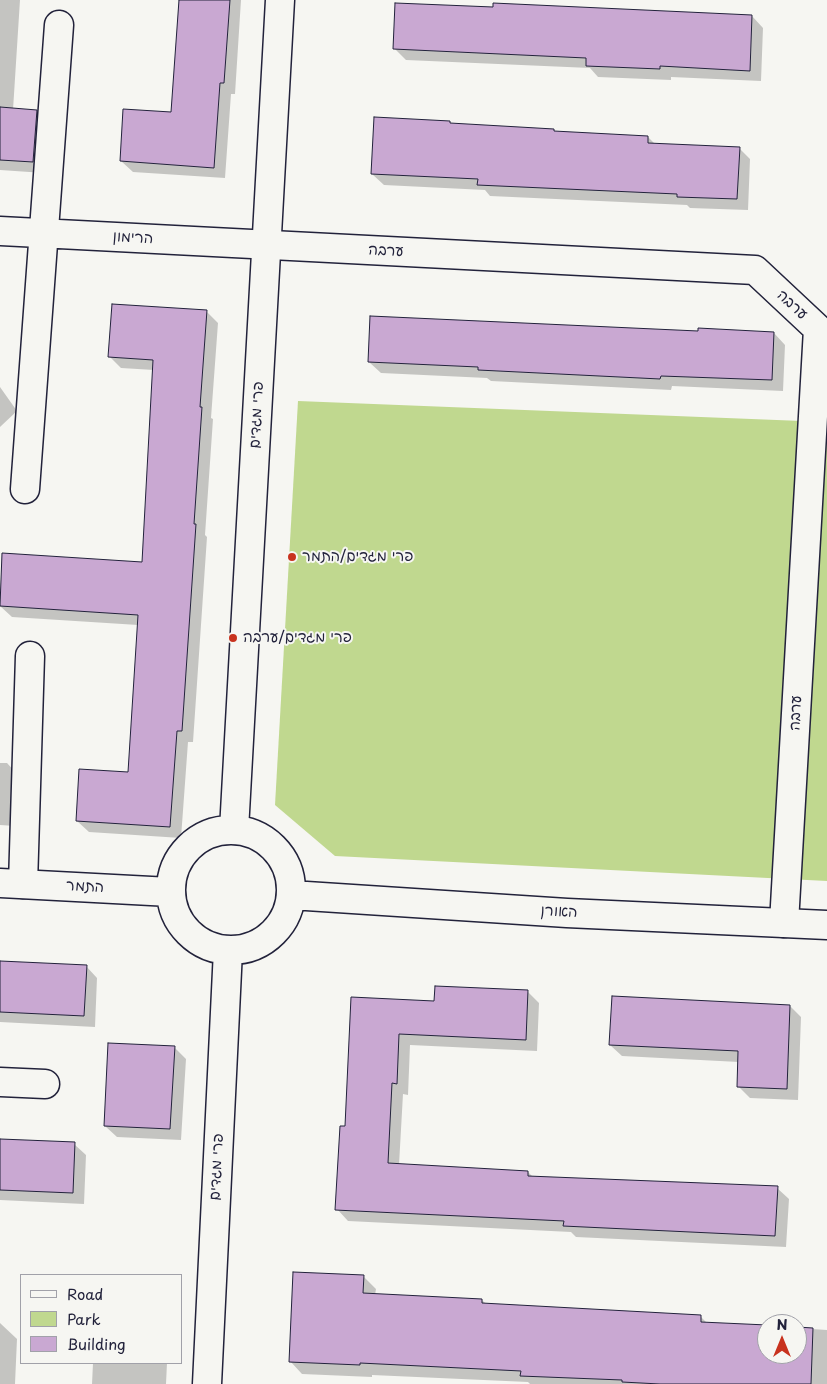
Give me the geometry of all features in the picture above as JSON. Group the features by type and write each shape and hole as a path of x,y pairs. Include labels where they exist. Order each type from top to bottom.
{"street":[{"name":"פרי מגדים","path":"234,830 280,0"},
{"path":"25,489 60,25"},
{"name":"הרימון","path":"0,231 266,245"},
{"name":"ערבה","path":"266,245 755,270 818,329 784,923"},
{"path":"12,884 30,656"},
{"path":"234,830 249,833 264,840 276,850 289,873 291,895 286,913 276,929 263,940 246,948 228,950 210,946 194,937 182,925 174,909 170,892 173,872 182,854 196,840 214,832 234,830"},
{"name":"התמר","path":"12,884 170,892"},
{"name":"האורן","path":"291,895 567,913 827,925"},
{"name":"פרי מגדים","path":"206,1384 228,950"},
{"path":"0,1082 45,1084"}],"green space":[{"path":"298,401 827,422 827,881 335,856 275,805"}],"building":[{"path":"179,0 230,0 224,83 220,83 214,168 120,161 123,109 171,112"},
{"path":"395,3 493,7 493,3 752,15 750,71 660,66 660,69 586,66 586,58 393,49"},
{"path":"0,107 37,110 33,162 0,160"},
{"path":"374,117 554,129 554,131 648,136 648,143 740,147 737,199 677,197 677,194 477,185 478,179 371,174"},
{"path":"112,304 207,310 200,407 202,407 194,524 196,524 182,731 177,731 170,827 76,821 79,769 128,772 138,615 0,606 2,553 142,562 153,360 108,357"},
{"path":"370,316 698,331 698,328 774,332 772,380 661,376 660,379 478,370 478,367 368,362"},
{"path":"0,961 87,965 84,1016 0,1012"},
{"path":"435,986 528,990 526,1040 399,1034 397,1084 392,1083 388,1163 528,1171 528,1176 778,1186 775,1236 563,1226 564,1221 335,1210 340,1126 345,1126 351,997 434,1001"},
{"path":"612,996 790,1005 787,1089 737,1087 738,1051 609,1045"},
{"path":"108,1043 175,1046 170,1129 104,1126"},
{"path":"0,1139 75,1142 73,1193 0,1190"},
{"path":"293,1272 364,1275 363,1293 482,1299 482,1303 701,1315 701,1322 757,1325 757,1364 807,1364 807,1328 813,1328 811,1384 660,1384 622,1382 622,1380 520,1376 521,1371 360,1363 360,1365 289,1362"}],"place":[{"name":"פרי מגדים/התמר","path":"292,557"},
{"name":"פרי מגדים/ערבה","path":"233,638"}]}
